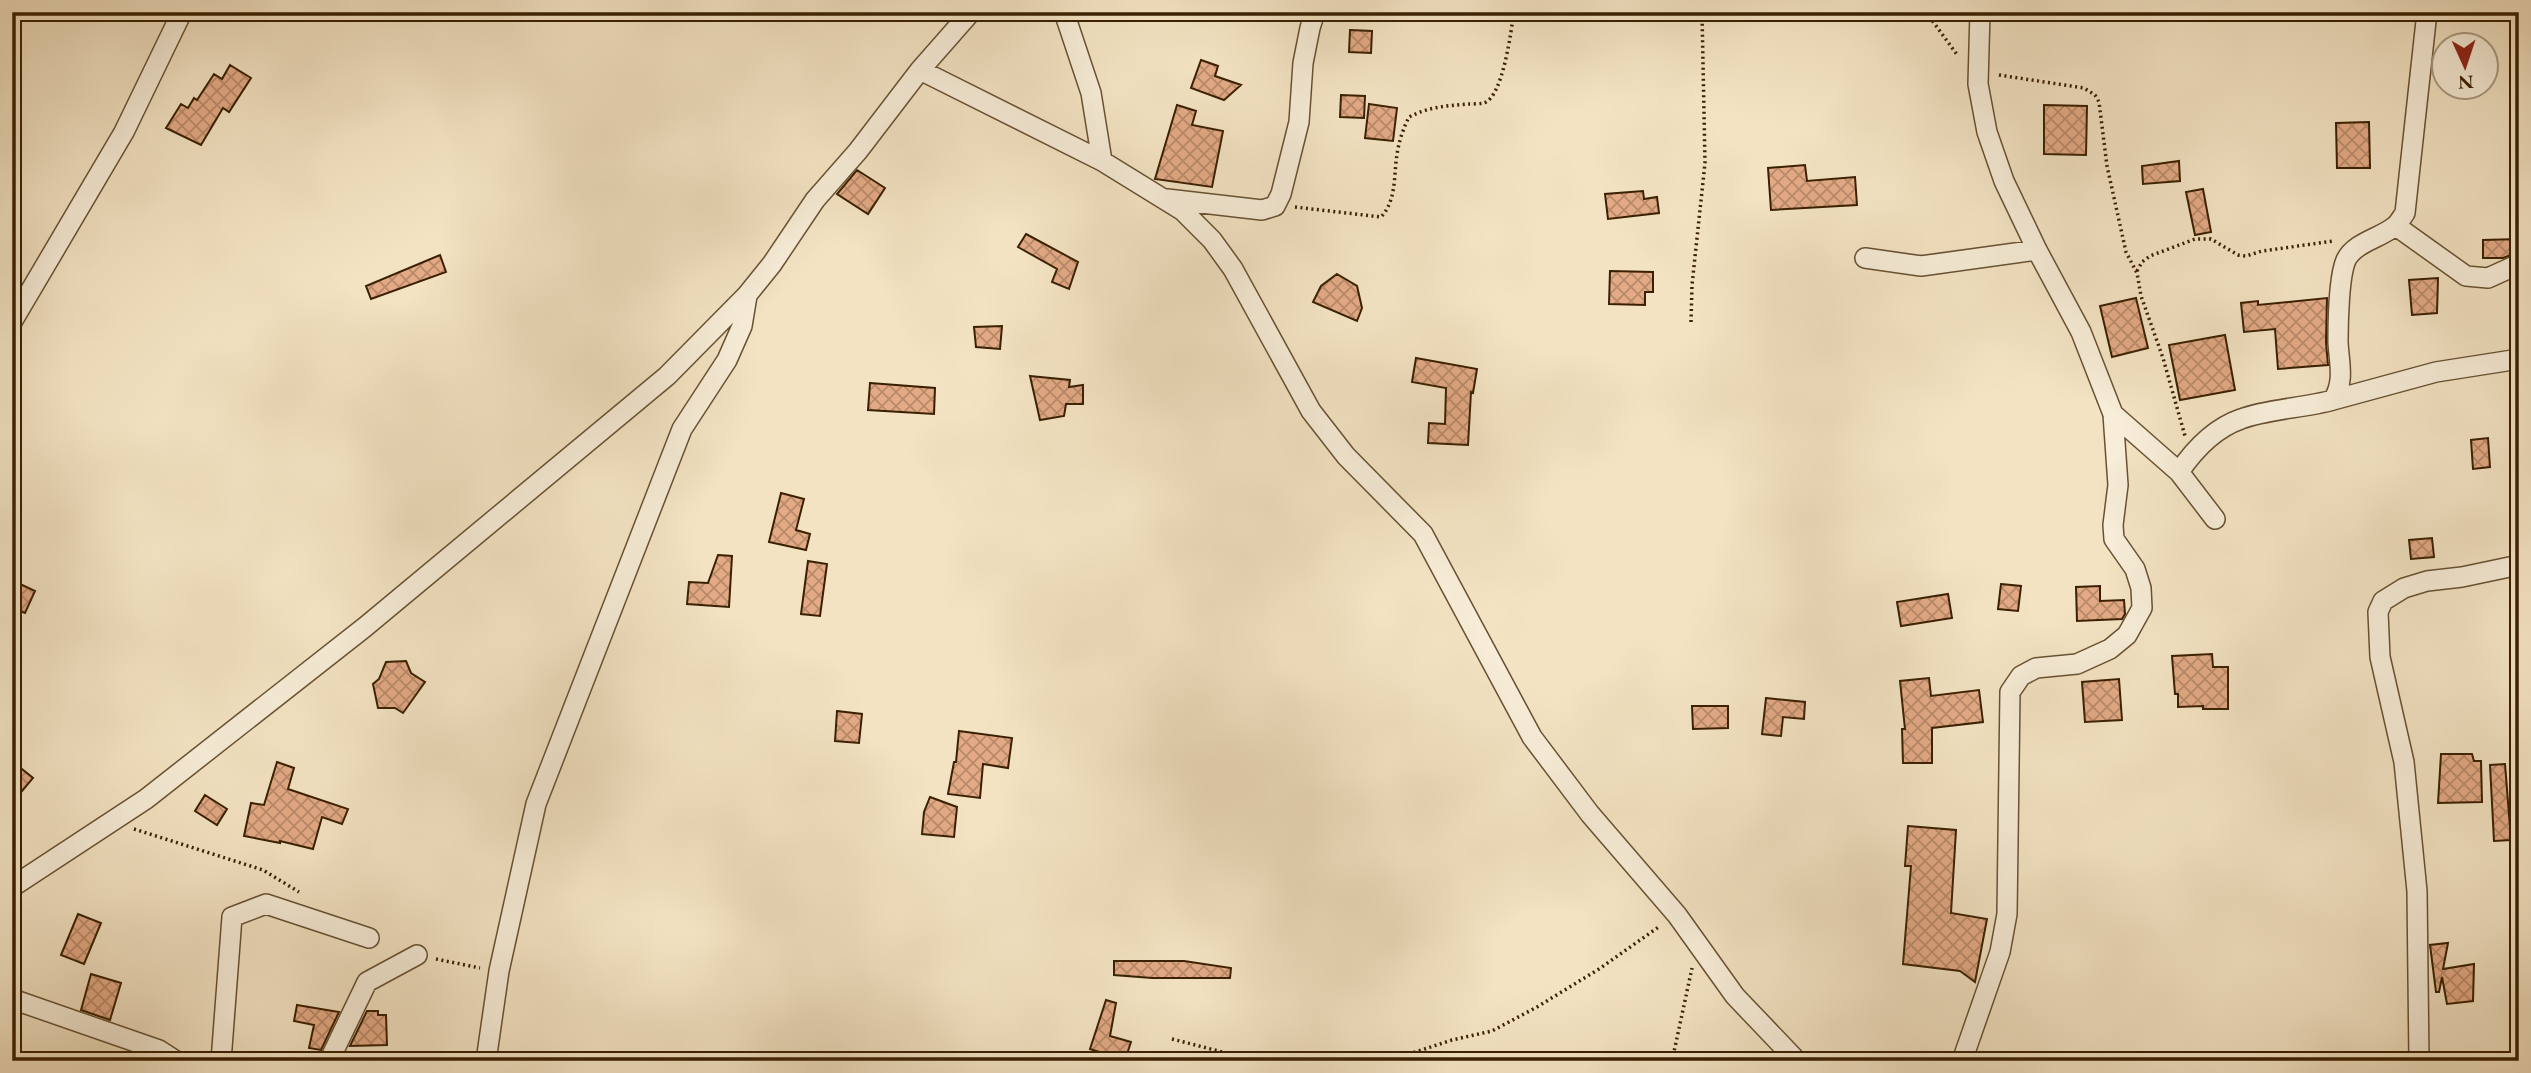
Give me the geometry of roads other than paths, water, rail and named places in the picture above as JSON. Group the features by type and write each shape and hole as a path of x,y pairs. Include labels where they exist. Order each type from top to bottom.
{"street":[{"path":"12,322 124,132 182,12"},
{"path":"12,887 146,799 365,627 667,376 747,295 772,264 815,200 858,151 920,70 971,12"},
{"path":"1064,12 1091,93 1102,161"},
{"path":"1163,199 1262,210 1275,206 1299,122 1303,63 1315,12"},
{"path":"1962,1061 2000,952 2007,914 2010,692 2021,676 2035,668 2077,664 2110,649 2127,635 2143,608 2135,569 2114,539 2118,485 2113,414 2081,332 2004,181 1987,132 1978,78 1980,12"},
{"path":"2333,400 2341,383 2338,340 2342,282 2347,260 2363,244 2396,226 2405,213 2427,12"},
{"path":"920,70 1102,161 1183,211 1212,240 1233,269 1311,411 1346,456 1423,534 1532,737 1590,814 1676,915 1735,996 1797,1061"},
{"path":"2396,226 2466,276 2488,278 2519,264"},
{"path":"1866,258 1921,266 2037,250"},
{"path":"486,1061 499,971 536,804 682,429 727,360 742,326 747,295"},
{"path":"2179,472 2191,454 2219,430 2242,418 2333,400 2436,372 2519,359"},
{"path":"2113,414 2179,472 2216,519"},
{"path":"2419,1061 2417,891 2404,762 2380,657 2378,612 2384,601 2404,588 2427,580 2462,577 2519,565"},
{"path":"221,1061 232,917 266,904 369,938"},
{"path":"329,1061 367,982 417,955"},
{"path":"12,999 159,1050 176,1061"}]}
